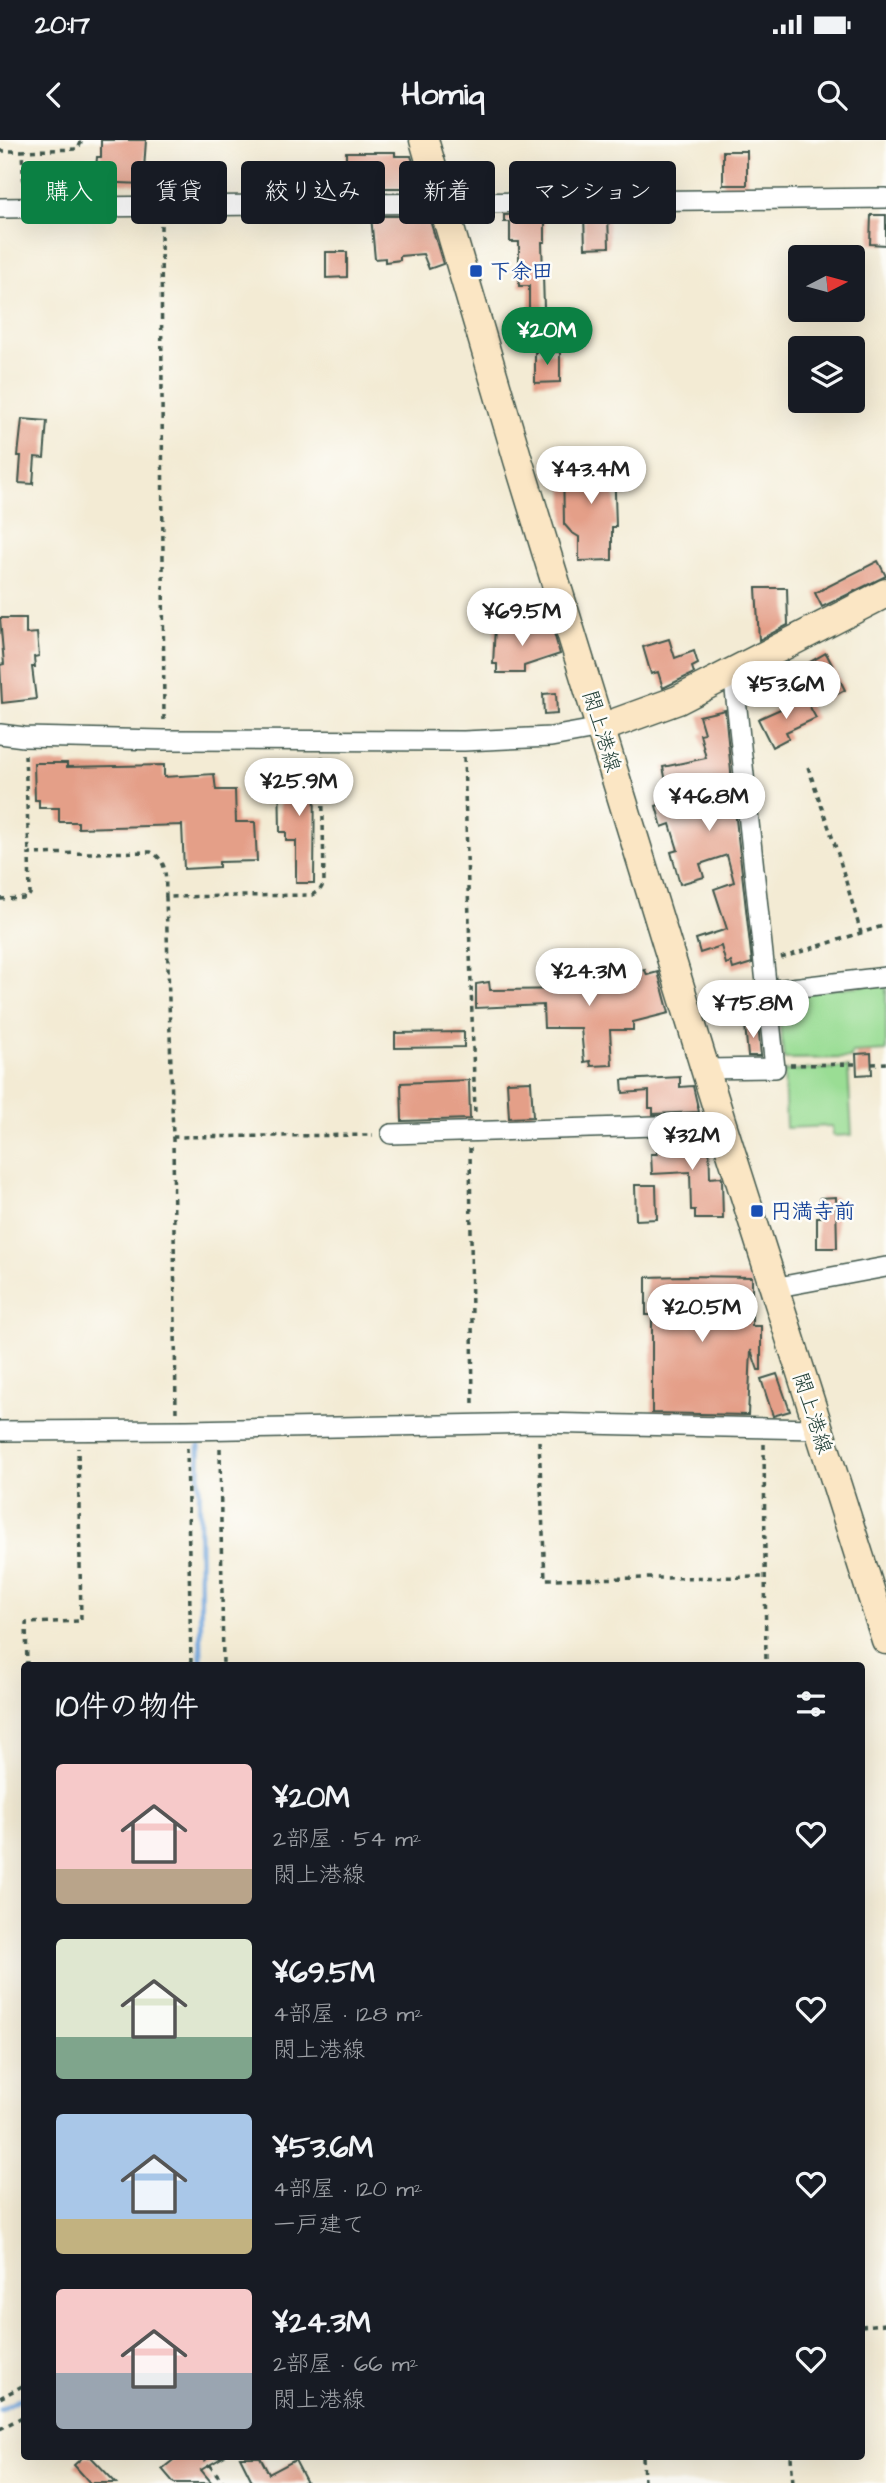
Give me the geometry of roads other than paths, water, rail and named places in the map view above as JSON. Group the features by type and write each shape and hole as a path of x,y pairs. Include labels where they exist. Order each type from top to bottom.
{"main road":[{"name":"閖上港線","path":"424,140 431,161"},
{"name":"閖上港線","path":"450,224 518,460 705,1069 886,1640"},
{"path":"601,729 678,700 886,593"}],"street":[{"path":"495,203 886,198"},
{"path":"0,208 399,204"},
{"path":"705,1069 775,1068 733,671"},
{"path":"0,734 24,737 164,740 464,741 551,737 601,729"},
{"path":"766,991 886,977"},
{"path":"391,1134 722,1124"},
{"path":"773,1288 886,1267"},
{"path":"0,1431 538,1423 818,1429"}],"waterway":[{"path":"199,1446 201,1662"},
{"path":"0,2410 21,2399"}],"place":[{"name":"下余田","path":"476,271"},
{"name":"円満寺前","path":"757,1211"}]}
